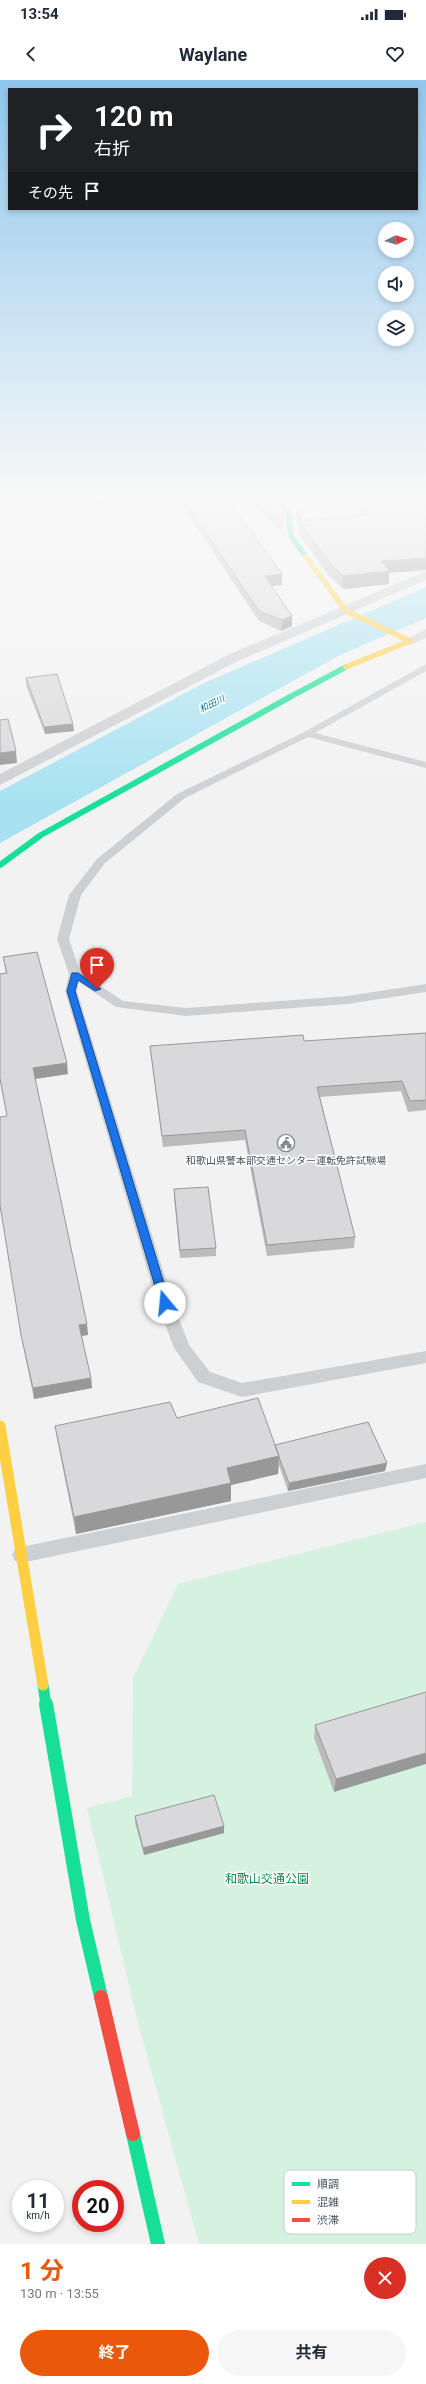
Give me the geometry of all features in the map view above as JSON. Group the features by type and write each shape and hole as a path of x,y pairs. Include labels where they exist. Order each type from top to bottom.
{"street":[{"path":"337,599 346,611 407,639"},
{"path":"0,780 233,658 373,599"},
{"path":"0,865 41,835 188,752 355,662 407,639 426,633"},
{"path":"0,1426 83,1920 158,2244"}],"lane":[{"path":"426,667 307,734 181,796 101,861 75,895 63,938 75,974 71,991 165,1303 182,1348 204,1377 242,1390 426,1357"},
{"path":"307,734 426,765"},
{"path":"75,974 120,1004 186,1012 347,1000 426,988"},
{"path":"21,1554 426,1471"}],"green space":[{"name":"和歌山交通公園","path":"426,1522 426,2244 199,2244 137,2019 87,1808 132,1796 133,1678 178,1584"}],"water":[{"name":"和田川","path":"398,599 426,599 426,618 340,655 0,843 0,791 202,684"}],"building":[{"path":"251,599 281,599 292,616 282,620 259,611"},
{"path":"57,674 73,724 44,727 26,678"},
{"path":"8,719 16,751 0,753 0,720"},
{"path":"37,952 67,1063 33,1068 87,1324 79,1325 91,1378 33,1388 21,1335 0,1205 0,1117 7,1116 0,1078 0,974 7,973 3,957"},
{"path":"426,1033 426,1100 410,1101 402,1081 317,1087 355,1237 267,1245 245,1130 162,1136 150,1046 303,1035 304,1041"},
{"path":"208,1187 216,1248 180,1250 174,1189"},
{"path":"258,1398 279,1456 227,1468 231,1483 74,1517 55,1426 170,1402 177,1418"},
{"path":"368,1422 387,1463 289,1483 275,1445"},
{"path":"426,1692 426,1753 336,1779 315,1725"},
{"path":"214,1795 224,1826 143,1848 135,1816"}],"traffic: fast":[{"path":"0,865 41,835 188,752 346,667"},
{"path":"43,1685 83,1920 101,1997"},
{"path":"133,2134 158,2244"}],"traffic: slow":[{"path":"337,599 346,611 410,641 346,667"},
{"path":"0,1426 43,1685"}],"traffic: jam":[{"path":"101,1997 133,2134"}],"place":[{"name":"和歌山県警本部交通センター運転免許試験場","path":"286,1143"}],"route":[{"path":"97,989 75,974 71,991 165,1303"}]}
